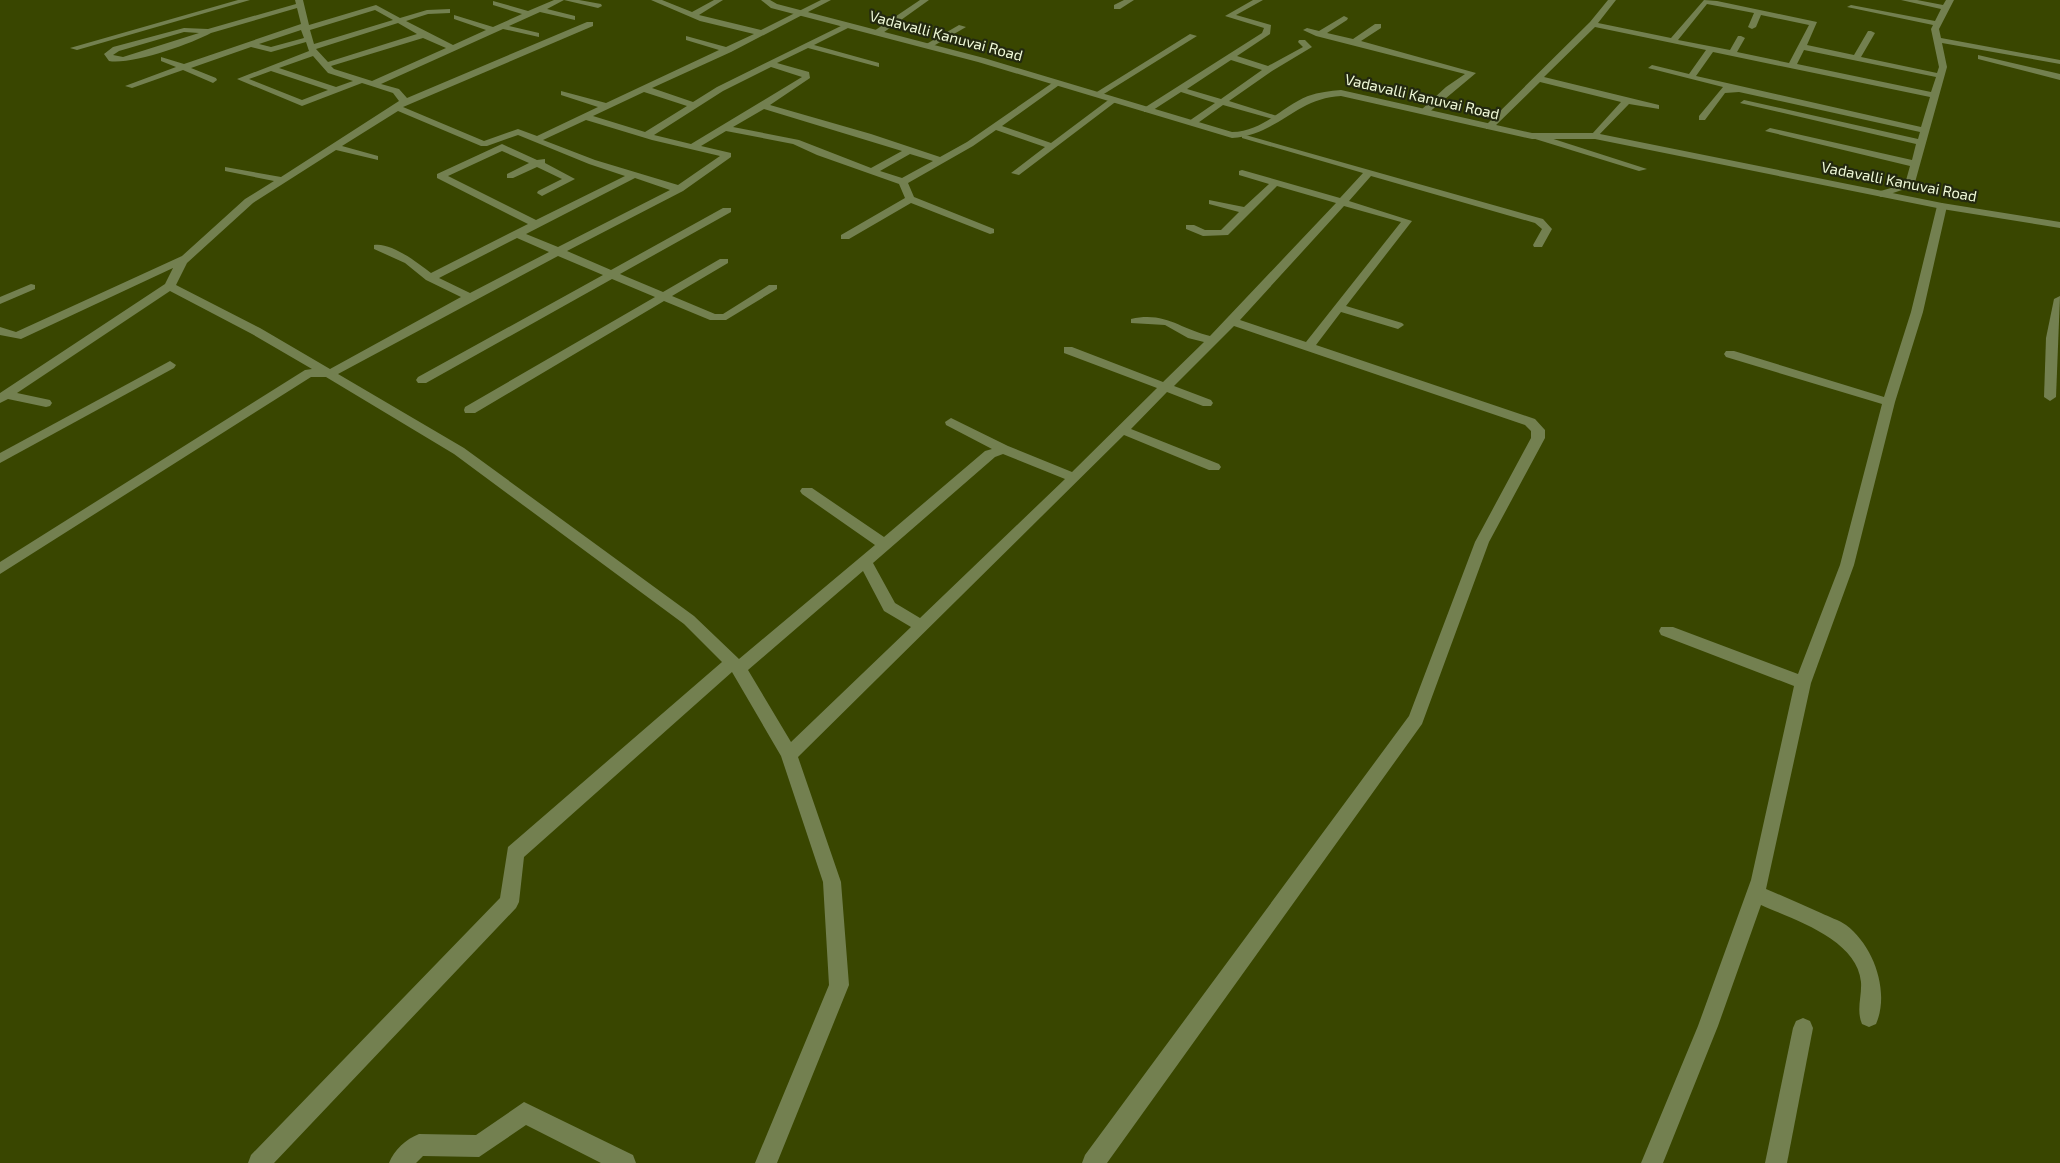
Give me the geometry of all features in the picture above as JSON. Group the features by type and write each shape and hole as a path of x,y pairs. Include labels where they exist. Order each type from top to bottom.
{"street":[{"path":"74,48 246,0"},
{"path":"375,83 560,0"},
{"path":"567,0 598,6"},
{"path":"655,0 693,15 762,33"},
{"path":"693,15 719,0"},
{"name":"Vadavalli Kanuvai Road","path":"765,0 774,6 927,46 1232,135 1256,134 1305,100 1331,92 1535,136 1595,136 1942,206 2060,225"},
{"path":"400,105 484,144 518,132 538,139 728,50 827,0"},
{"path":"877,33 925,0"},
{"path":"1117,7 1130,0"},
{"path":"1147,110 1266,34 1268,27 1229,16 1259,0"},
{"path":"1489,127 1593,24 1612,0"},
{"path":"1905,0 1948,4 1935,29 1943,67 1906,199"},
{"path":"208,31 184,30 116,49 108,54 112,59 123,60 196,38 208,31 300,2 311,46 329,68 396,91 402,97 400,105"},
{"path":"1674,41 1704,2 1814,24 1792,65"},
{"path":"496,3 529,14"},
{"path":"129,86 251,44 376,7 424,35 452,48"},
{"path":"1851,7 1938,24"},
{"path":"539,9 572,18"},
{"path":"251,44 271,50 311,46 427,12 447,11"},
{"path":"1752,27 1759,12"},
{"path":"457,17 493,30"},
{"path":"1319,34 1344,18"},
{"path":"3,397 167,287 185,258 249,201 400,105 590,24"},
{"path":"1593,24 1936,96"},
{"path":"646,135 720,89 847,25"},
{"path":"502,26 536,35"},
{"path":"1353,43 1378,26"},
{"path":"927,46 963,27"},
{"path":"1307,30 1472,73 1449,89 1424,112"},
{"path":"1856,58 1871,33"},
{"path":"305,82 329,68 424,35"},
{"path":"1096,95 1193,36"},
{"path":"689,38 728,50"},
{"path":"1732,53 1741,38"},
{"path":"1192,123 1269,69 1308,47 1302,42"},
{"path":"807,45 876,65"},
{"path":"1938,45 2060,62"},
{"path":"1938,45 2060,77"},
{"path":"311,46 270,68 241,79 302,103 363,80"},
{"path":"1803,47 1941,76"},
{"path":"1691,77 1711,49"},
{"path":"1230,57 1269,69"},
{"path":"164,59 213,80"},
{"path":"692,147 806,78 806,74 770,64"},
{"path":"270,68 305,82 335,90"},
{"path":"1652,68 1926,131"},
{"path":"1536,78 1656,107"},
{"path":"903,182 995,127 1058,83"},
{"path":"645,89 694,105"},
{"path":"1179,89 1277,119"},
{"path":"1701,118 1722,92 1726,89 1739,89"},
{"path":"564,93 608,107"},
{"path":"1016,173 1114,100"},
{"path":"1595,136 1627,101"},
{"path":"1744,103 1923,143"},
{"path":"763,106 941,161"},
{"path":"0,569 309,373 330,374 470,297 680,189 728,155 646,135 587,117"},
{"path":"995,127 1052,146"},
{"path":"725,128 796,142 820,153 903,182 910,198 990,231"},
{"path":"1770,131 1916,164"},
{"path":"1245,136 1539,221 1547,229 1538,245"},
{"path":"1535,136 1642,169"},
{"path":"538,139 535,140 680,189"},
{"path":"335,147 375,158"},
{"path":"536,224 440,176 502,147 570,179 542,193"},
{"path":"872,171 910,150"},
{"path":"510,176 564,151"},
{"path":"228,169 283,180"},
{"path":"789,755 1232,321 1300,250 1369,172"},
{"path":"1242,173 1407,221 1309,346"},
{"path":"430,278 633,175"},
{"path":"1190,227 1203,233 1224,233 1275,183"},
{"path":"1881,194 1909,186"},
{"path":"844,237 910,198"},
{"path":"1213,202 1247,211"},
{"path":"1652,1163 1708,1026 1755,893 1803,683 1847,565 1889,402 1917,312 1942,206"},
{"path":"422,380 726,210"},
{"path":"517,234 714,318 721,319 773,287"},
{"path":"378,247 409,261 430,278 470,297"},
{"path":"0,331 17,336 185,258"},
{"path":"470,410 724,261"},
{"path":"140,279 167,287 256,331 459,451 689,620 735,666 789,755 832,882 839,985 766,1163"},
{"path":"0,301 31,287"},
{"path":"2050,397 2052,338 2060,299"},
{"path":"1339,308 1398,325"},
{"path":"1135,321 1167,321 1192,335 1212,340"},
{"path":"1093,1163 1416,719 1482,542 1538,438 1538,430 1530,423 1232,321"},
{"path":"1068,350 1207,403"},
{"path":"1730,354 1889,402"},
{"path":"0,459 170,365"},
{"path":"3,397 46,403"},
{"path":"951,422 1003,449 1074,478"},
{"path":"1123,430 1214,467"},
{"path":"259,1163 509,902 515,853 735,666 865,562 990,454 1003,449"},
{"path":"807,491 885,545"},
{"path":"865,562 889,607 922,626"},
{"path":"1667,631 1803,683"},
{"path":"1755,893 1839,931 1845,937 1863,961 1871,981 1869,1017"},
{"path":"1776,1163 1803,1028"},
{"path":"400,1163 419,1145 479,1146 524,1113 625,1163"}]}
